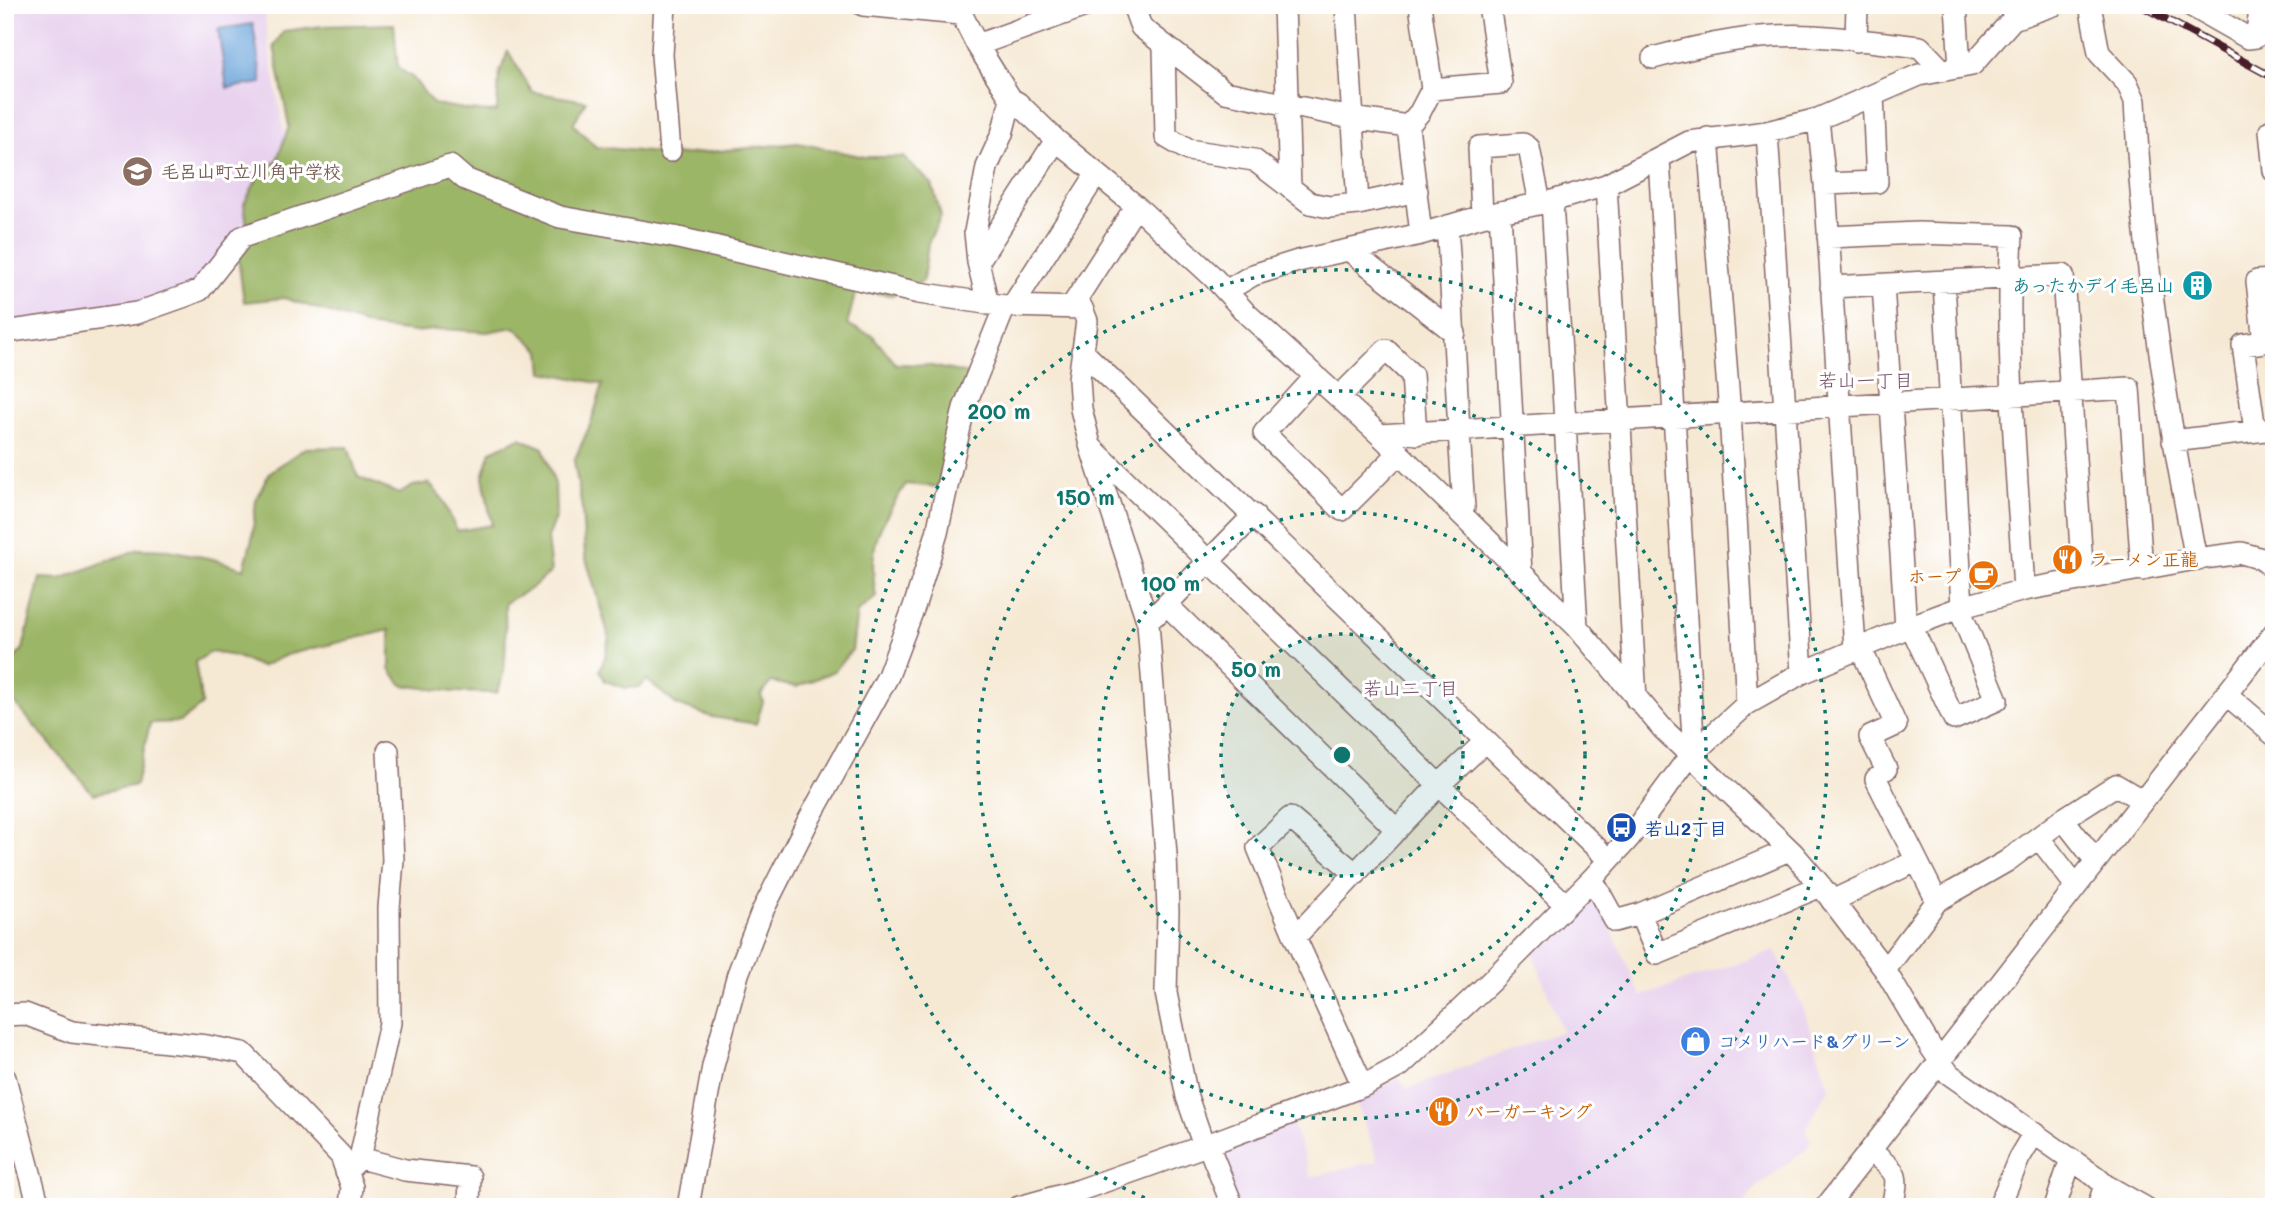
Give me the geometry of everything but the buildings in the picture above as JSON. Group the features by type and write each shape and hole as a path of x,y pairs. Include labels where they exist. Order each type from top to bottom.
{"street":[{"path":"665,5 662,55 670,151"},
{"path":"863,5 958,10 1011,99 1096,175 1136,206 1246,313 1399,453 1577,627 1636,699 1689,757 1789,850 1827,894 1885,970 1940,1061 1955,1079 2105,1185 2144,1207"},
{"path":"977,45 1088,5"},
{"path":"1133,5 1141,26 1225,92 1352,118 1408,126"},
{"path":"1284,5 1290,188"},
{"path":"1346,5 1358,204"},
{"path":"1420,5 1432,89 1420,112 1408,126 1421,234"},
{"path":"1432,89 1501,83 1489,5"},
{"path":"1856,41 1857,5"},
{"path":"1950,68 1956,5"},
{"path":"1226,291 1253,275 1298,261 1421,234 1606,185 1689,142 1767,132 1818,118 1919,75 1972,65 2012,12 2054,5"},
{"path":"2090,5 2099,52 2127,83 2136,101 2143,231 2173,441 2196,559"},
{"path":"2190,5 2248,38 2256,37 2259,32 2261,5"},
{"path":"1653,58 1719,42 1811,36 1920,47 1950,68"},
{"path":"1164,46 1166,137 1188,150 1254,160 1310,202 1329,207 1358,204 1417,191"},
{"path":"1825,184 1877,182 1872,96"},
{"path":"1002,305 978,262 975,232 987,167 1002,134 1011,99"},
{"path":"1818,118 1825,184 1857,648 1896,724 1870,737 1881,774 1916,860 1937,901"},
{"path":"2270,131 2274,171"},
{"path":"1767,132 1802,673"},
{"path":"1708,138 1730,414 1747,704"},
{"path":"978,262 1056,140"},
{"path":"1521,573 1511,428 1491,214 1479,147 1522,144 1529,148 1546,202 1565,424 1577,627"},
{"path":"1659,158 1693,739 1689,757"},
{"path":"5,332 137,313 188,295 200,290 242,237 450,166 465,178 559,218 674,237 919,293 1002,305 1082,308 1087,321 1079,379 1082,409 1090,445 1148,623 1166,855 1166,993 1187,1097 1233,1207"},
{"path":"688,1207 713,1066 738,974 761,914 888,676 915,604 937,533 964,408 1002,305 1096,175"},
{"path":"1606,185 1636,699"},
{"path":"1072,306 1136,206"},
{"path":"1447,226 1464,507 1460,513"},
{"path":"1828,237 1918,233 2012,236 2009,279 2012,396 2024,590"},
{"path":"1350,251 1455,332"},
{"path":"1831,287 2063,275 2083,580"},
{"path":"2173,441 2264,430 2243,345 2264,342 2257,281 2274,280"},
{"path":"1883,285 1909,627 1954,719 1997,700 1960,608 1944,282"},
{"path":"1339,397 1387,350 1412,375 1416,434"},
{"path":"1082,351 1609,860"},
{"path":"1316,376 1264,433 1342,510 1399,453"},
{"path":"1380,435 2129,388 2142,570"},
{"path":"1090,445 1566,905"},
{"path":"1148,623 1254,515"},
{"path":"1019,1207 1080,1190 1206,1145 1363,1086 1400,1066 1433,1038 1609,860 1629,838 1689,757 1747,704 1802,673 1909,627 1960,608 2024,590 2242,553 2254,555 2274,569"},
{"path":"1167,605 1396,830"},
{"path":"1826,1207 2274,633"},
{"path":"2226,694 2274,735"},
{"path":"1294,937 1439,785 1486,741"},
{"path":"350,1207 353,1165 390,1023 389,908 393,860 388,751"},
{"path":"1885,970 1937,901 2007,861 2063,819 2116,786 2143,801"},
{"path":"1356,874 1290,818 1258,848 1294,937 1363,1086"},
{"path":"2063,819 2095,861"},
{"path":"2039,838 2076,886"},
{"path":"1592,878 1615,921 1640,914 1789,850"},
{"path":"1640,914 1657,954 1916,860"},
{"path":"5,1015 25,1014 72,1032 207,1046 243,1054 341,1156 353,1165 470,1177 469,1207"},
{"path":"5,1078 39,1207"},
{"path":"1999,1207 2018,1158 2034,1133"},
{"path":"1871,1151 1894,1171 1898,1182 1892,1207"},
{"path":"2055,1207 2071,1159"},
{"path":"2098,1207 2105,1185"}],"shaded area":[{"name":"毛呂山町立川角中学校","path":"5,5 264,5 286,143 284,153 259,184 243,230 200,282 133,310 5,327"},
{"path":"1585,895 1596,895 1641,996 1775,950 1803,1007 1829,1088 1805,1130 1811,1140 1806,1149 1755,1188 1742,1207 1285,1207 1282,1201 1262,1207 1237,1207 1219,1146 1292,1121 1311,1177 1378,1161 1355,1099 1399,1078 1407,1089 1562,1031 1532,951"}],"green space":[{"path":"394,24 398,68 413,78 433,104 476,111 497,111 499,75 508,51 532,92 586,101 573,124 596,147 679,155 798,143 865,157 903,157 932,184 941,216 928,243 923,281 892,295 856,291 847,325 872,335 896,364 927,365 969,374 938,487 906,484 888,513 874,550 876,597 857,612 852,650 834,671 797,687 771,682 761,695 763,702 756,724 712,717 677,705 647,680 639,687 626,688 605,681 600,670 609,637 585,555 582,508 574,461 591,423 603,384 543,372 541,351 514,327 487,332 444,329 414,332 373,327 284,298 244,302 238,257 248,231 244,204 258,177 277,160 289,126 274,46 284,31 323,26"},
{"path":"520,438 543,448 555,484 556,515 547,538 551,572 530,589 505,603 505,660 497,693 454,692 402,685 390,669 390,630 286,655 261,667 235,656 211,652 195,662 202,705 180,722 150,723 136,785 93,794 13,701 5,669 23,649 40,578 60,579 139,549 169,550 244,569 252,539 256,500 269,473 305,448 348,447 358,477 399,494 413,486 429,483 442,498 457,531 492,525 483,477 491,451"}],"water":[{"path":"253,24 262,83 227,88 218,29"}],"railway":[{"path":"2140,5 2274,78"}],"place":[{"name":"毛呂山町立川角中学校","path":"138,171"},
{"name":"あったかデイ毛呂山","path":"2197,285"},
{"name":"ラーメン正龍","path":"2067,559"},
{"name":"ホープ","path":"1984,576"},
{"name":"若山2丁目","path":"1622,828"},
{"name":"コメリハード&グリーン","path":"1695,1041"},
{"name":"バーガーキング","path":"1443,1111"}],"district":[{"name":"若山一丁目","path":"1866,379"},
{"name":"若山二丁目","path":"1411,687"}]}
